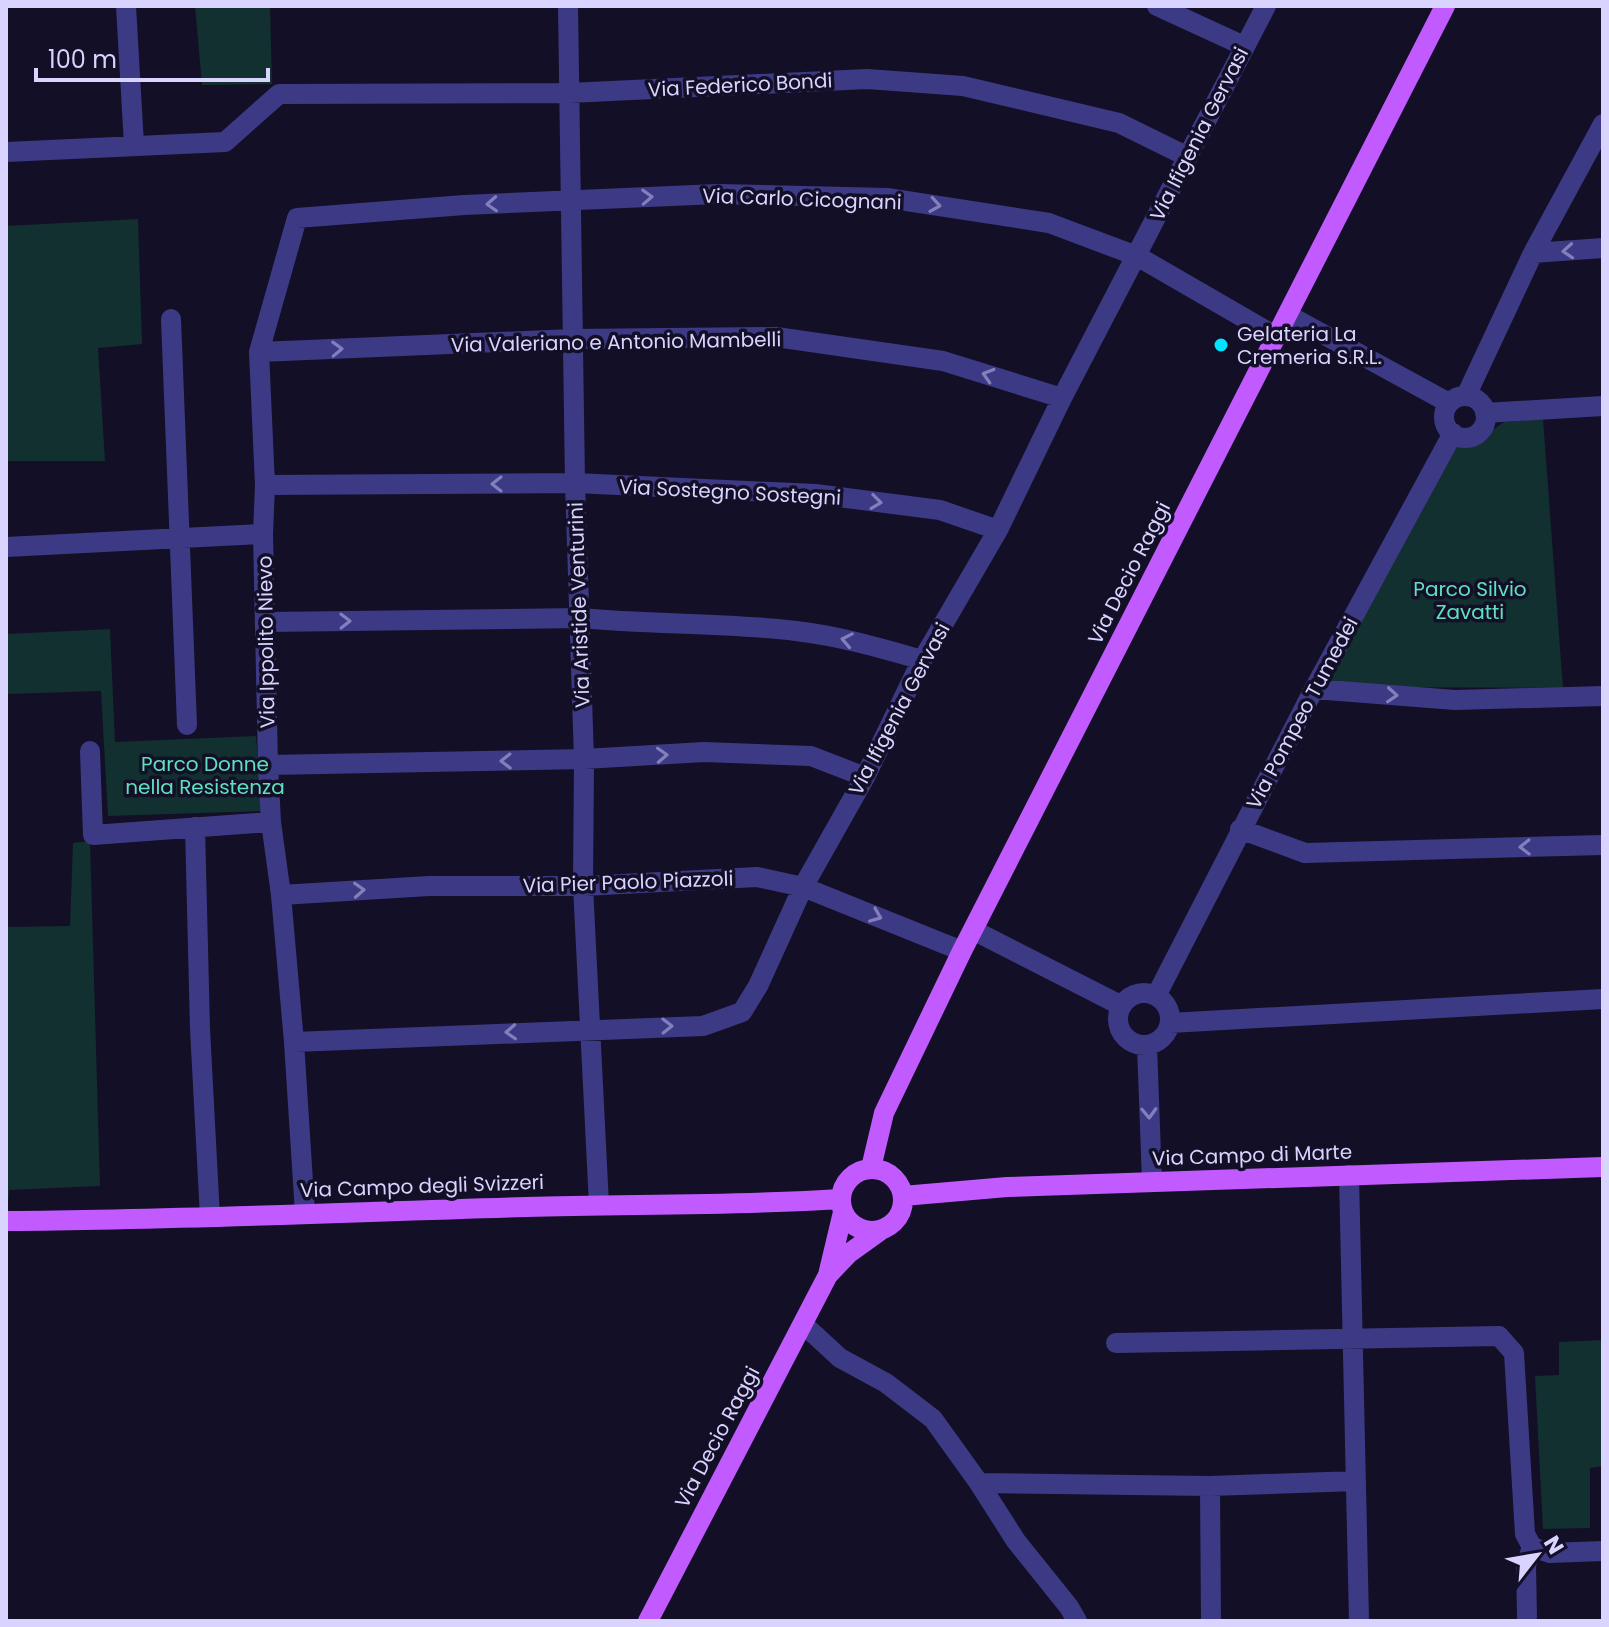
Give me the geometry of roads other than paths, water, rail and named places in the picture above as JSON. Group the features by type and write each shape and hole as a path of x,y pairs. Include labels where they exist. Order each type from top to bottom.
{"main road":[{"name":"Via Decio Raggi","path":"871,1168 884,1113 962,951 1445,6"},
{"name":"Via Campo di Marte","path":"903,1196 1007,1187 1603,1167"},
{"path":"871,1168 880,1169 896,1179 903,1196 901,1214 880,1231 862,1230 847,1220 842,1205 842,1190 853,1175 871,1168"},
{"name":"Via Campo degli Svizzeri","path":"6,1221 599,1205 842,1205"},
{"name":"Via Decio Raggi","path":"648,1621 828,1275 842,1205"},
{"name":"Via Decio Raggi","path":"828,1275 848,1254 880,1231"}],"street":[{"path":"6,152 134,145 126,6"},
{"name":"Via Aristide Venturini","path":"568,6 575,483 584,759 583,886 599,1205"},
{"path":"1157,6 1244,46"},
{"name":"Via Ifigenia Gervasi","path":"294,1042 589,1028 703,1026 742,1012 758,986 803,887 865,777 922,660 998,530 1062,398 1266,6"},
{"name":"Via Federico Bondi","path":"134,145 225,142 279,94 569,93 867,79 963,86 1119,123 1188,157"},
{"path":"1288,315 1457,400 1479,401 1486,420 1479,432 1466,437 1453,433 1445,422 1457,400 1533,253 1603,124"},
{"name":"Via Carlo Cicognani","path":"297,218 569,200 718,194 887,198 1049,223 1137,256 1277,337"},
{"name":"Via Ippolito Nievo","path":"297,218 259,352 265,485 263,534 271,822 294,1042 305,1213"},
{"path":"1533,253 1603,248"},
{"path":"171,319 187,725"},
{"name":"Via Valeriano e Antonio Mambelli","path":"259,352 573,339 776,337 943,361 1062,398"},
{"path":"1485,413 1603,406"},
{"name":"Via Pompeo Tumedei","path":"1156,996 1240,829 1453,433"},
{"name":"Via Sostegno Sostegni","path":"265,485 575,483 815,494 940,510 998,530"},
{"path":"6,547 263,534"},
{"path":"267,622 581,618 731,625 798,631 858,641 922,660"},
{"path":"1314,689 1455,700 1603,696"},
{"path":"90,751 93,835 271,822"},
{"path":"268,765 584,759 704,752 811,756 865,777"},
{"path":"195,827 200,1029 210,1217"},
{"path":"1240,829 1305,853 1603,845"},
{"name":"Via Pier Paolo Piazzoli","path":"281,895 429,886 583,886 757,877 803,887 962,951"},
{"path":"973,930 1122,1006"},
{"path":"1148,993 1156,996 1167,1007 1170,1023 1162,1038 1147,1045 1131,1041 1125,1036 1119,1022 1122,1006 1133,996 1148,993"},
{"path":"1170,1023 1603,999"},
{"path":"1147,1045 1152,1182"},
{"path":"1349,1175 1359,1621"},
{"path":"803,1324 840,1358 886,1383 933,1419 1016,1541 1077,1621"},
{"path":"1116,1343 1499,1336 1514,1353 1525,1534 1532,1547 1550,1553 1603,1551"},
{"path":"979,1483 1210,1486 1356,1481"},
{"path":"1210,1486 1211,1621"},
{"path":"1527,1617 1526,1565 1532,1547"}],"place":[{"name":"Gelateria La Cremeria S.R.L.","path":"1221,345"}],"park label":[{"name":"Parco Silvio Zavatti","path":"1470,600"},
{"name":"Parco Donne nella Resistenza","path":"205,776"}]}
